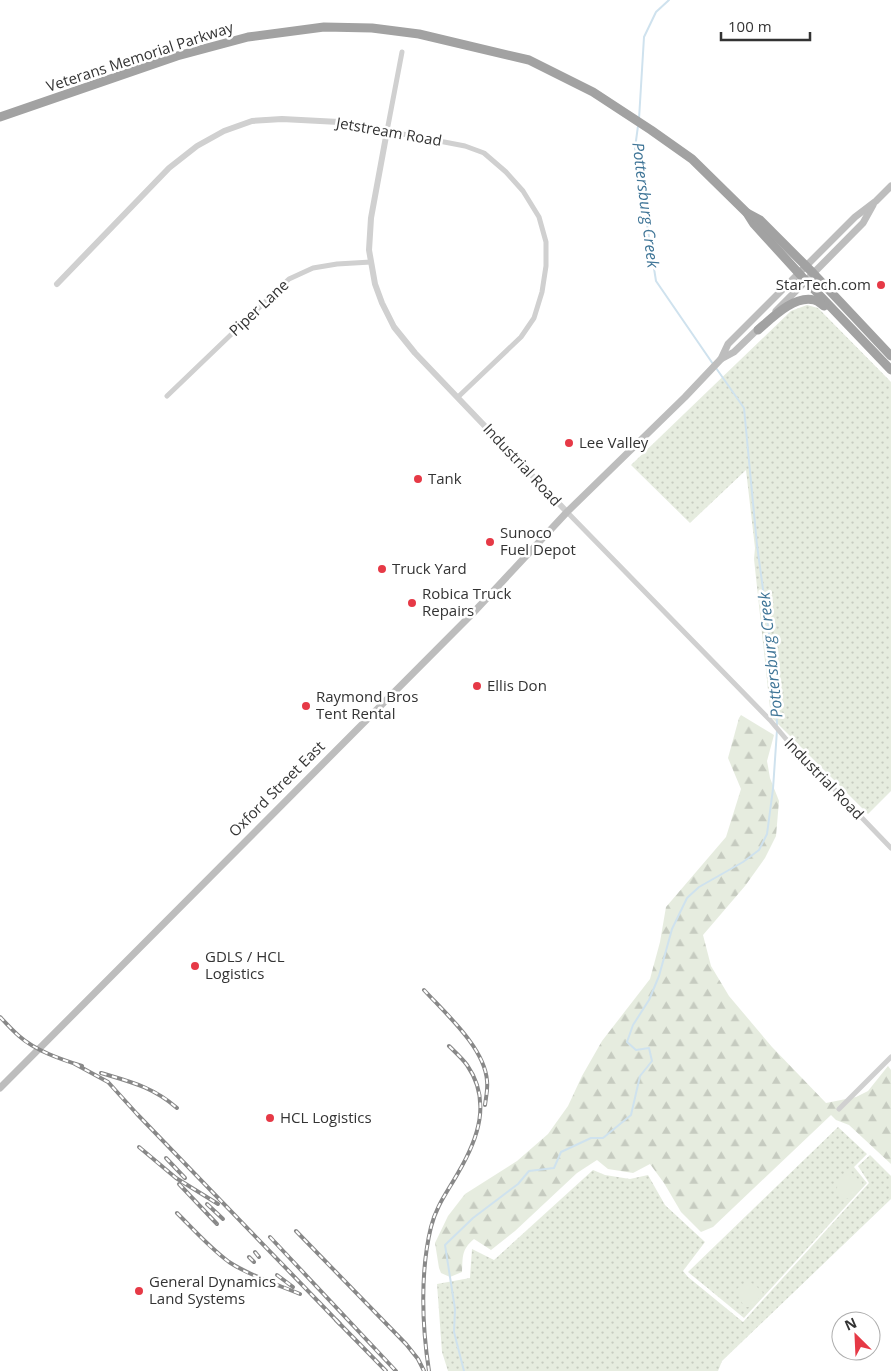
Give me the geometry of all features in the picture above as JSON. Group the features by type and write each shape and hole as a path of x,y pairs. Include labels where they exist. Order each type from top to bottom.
{"highway":[{"name":"Veterans Memorial Parkway","path":"0,117 186,54 248,37 324,27 372,28 419,34 530,60 594,92 692,159 747,213 754,224 802,269 813,273 891,356"},
{"name":"Veterans Memorial Parkway","path":"802,269 805,280 891,370"},
{"path":"758,330 785,307 806,299 815,300 837,314"}],"main road":[{"name":"Oxford Street East","path":"721,359 728,344 855,216 876,201 891,186"},
{"name":"Oxford Street East","path":"0,1088 472,613 567,512 721,359 734,352 758,330 863,223 876,201"}],"street":[{"name":"Industrial Road","path":"402,52 371,218 369,250 375,284 394,327 415,353 770,720 891,848"},
{"name":"Jetstream Road","path":"57,284 169,168 197,146 224,131 252,121 282,119 339,122 465,146 484,153 523,190 538,218 546,242 546,266 542,292 534,318 521,336 458,397"},
{"name":"Piper Lane","path":"167,396 289,279 313,268 337,264 371,262"},
{"path":"839,1109 891,1057"}],"green space":[{"path":"807,305 818,308 891,382 891,791 868,814 771,717 746,470 690,523 631,465 791,311"},
{"path":"741,715 774,735 767,761 770,778 779,801 776,836 765,858 745,886 703,935 711,966 729,996 772,1047 826,1103 856,1097 868,1091 888,1066 891,1070 891,1164 849,1125 836,1120 831,1115 713,1227 701,1232 681,1212 650,1164 633,1173 608,1169 597,1160 577,1173 515,1231 491,1250 474,1239 465,1250 462,1272 450,1277 441,1273 435,1243 448,1216 465,1194 517,1161 548,1134 568,1106 602,1041 650,979 660,942 666,907 726,837 741,789 728,758"},
{"path":"838,1127 867,1154 854,1167 867,1183 744,1318 688,1272"},
{"path":"870,1155 891,1176 891,1199 722,1361 718,1371 448,1371 442,1352 437,1284 470,1278 472,1249 494,1260 593,1170 605,1175 630,1179 648,1175 665,1205 705,1242 683,1271 743,1322 869,1183 858,1166"},
{"path":"851,1172 862,1183 861,1189 849,1199 842,1197 837,1190 837,1186 842,1176"},
{"path":"750,1282 763,1293 752,1307 744,1307 736,1290 741,1285"}],"waterway":[{"name":"Pottersburg Creek","path":"639,119 644,37 656,12 669,0"},
{"name":"Pottersburg Creek","path":"638,126 635,148 656,281 713,364"},
{"name":"Pottersburg Creek","path":"716,368 744,408 757,545 776,685 777,725"},
{"name":"Pottersburg Creek","path":"464,1371 454,1332 455,1309 445,1245 473,1218 518,1184 529,1171 554,1168 561,1152 591,1138 603,1138 631,1115 640,1076 652,1061 649,1048 636,1050 627,1042 633,1025 649,1000 659,976 672,929 687,898 699,887 743,862 759,850 767,834 773,789 777,730"}],"railway":[{"path":"424,990 453,1020 479,1056 485,1069 487,1081 485,1105"},
{"path":"0,1017 19,1036 33,1046 82,1066"},
{"path":"429,1371 423,1299 427,1244 436,1212 471,1147 479,1120 480,1106 479,1092 475,1079 465,1062 449,1046"},
{"path":"75,1064 108,1082 340,1324"},
{"path":"101,1073 132,1082 150,1090 177,1108"},
{"path":"139,1147 176,1178 218,1204"},
{"path":"166,1158 185,1178"},
{"path":"179,1184 217,1224"},
{"path":"207,1204 223,1219"},
{"path":"177,1213 229,1262 254,1276 300,1294"},
{"path":"296,1231 406,1344 418,1359 424,1371"},
{"path":"270,1237 396,1371"},
{"path":"255,1252 259,1257"},
{"path":"249,1257 254,1262"},
{"path":"277,1275 293,1287"},
{"path":"336,1320 386,1371"}],"place":[{"name":"StarTech.com","path":"881,285"},
{"name":"Lee Valley","path":"569,443"},
{"name":"Tank","path":"418,479"},
{"name":"Sunoco Fuel Depot","path":"490,542"},
{"name":"Truck Yard","path":"382,569"},
{"name":"Robica Truck Repairs","path":"412,603"},
{"name":"Ellis Don","path":"477,686"},
{"name":"Raymond Bros Tent Rental","path":"306,706"},
{"name":"GDLS / HCL Logistics","path":"195,966"},
{"name":"HCL Logistics","path":"270,1118"},
{"name":"General Dynamics Land Systems","path":"139,1291"}]}
